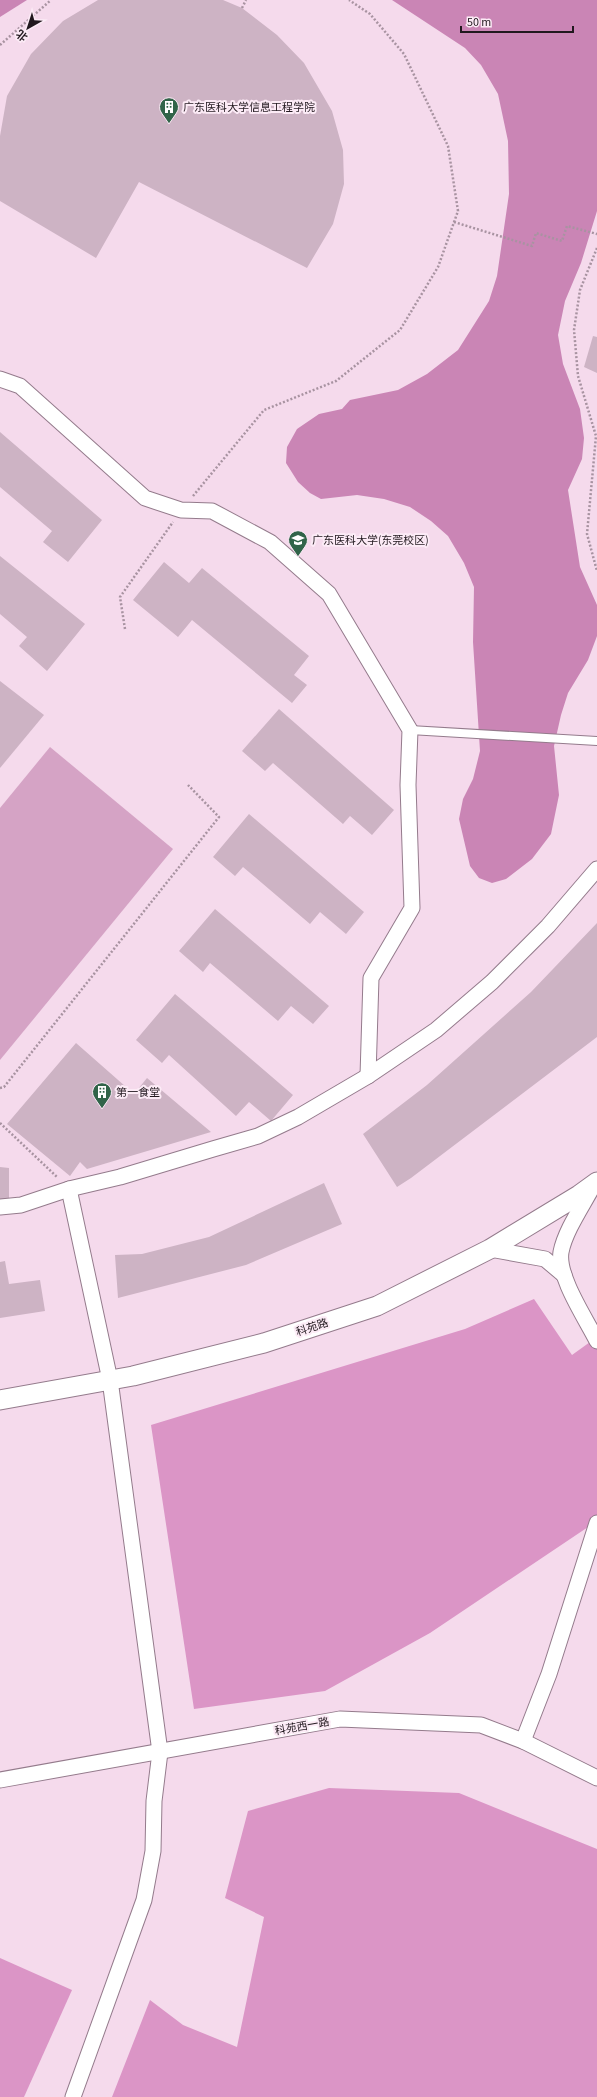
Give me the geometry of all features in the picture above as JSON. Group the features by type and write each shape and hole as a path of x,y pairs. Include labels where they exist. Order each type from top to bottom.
{"street":[{"path":"0,379 20,386 145,498 181,510 212,511 270,542 330,594 410,730 408,784 412,908 371,978 368,1076"},
{"path":"0,1207 21,1205 69,1189 120,1177 258,1136 298,1117 368,1076 436,1030 492,982 548,926 597,869"},
{"path":"595,1183 567,1234 561,1253 564,1275 597,1341"},
{"name":"科苑路","path":"0,1400 133,1376 264,1343 377,1306 490,1249 595,1183"},
{"path":"69,1189 110,1380 160,1752 154,1801 153,1851 144,1900 74,2097"},
{"path":"490,1249 545,1259 564,1275"},
{"path":"523,1741 549,1674 597,1523"},
{"name":"科苑西一路","path":"0,1780 340,1719 481,1725 523,1741 597,1778"}],"lane":[{"path":"410,730 597,741"}],"path":[{"path":"0,45 51,0"},
{"path":"242,8 246,0"},
{"path":"125,629 120,597 181,510 264,410 336,381 400,330 438,267 458,211 448,146 404,54 370,14 349,0"},
{"path":"454,222 532,246 536,233 562,241 567,226 597,234"},
{"path":"597,248 580,290 574,330 578,376 596,436 587,534 597,571"},
{"path":"0,1088 4,1087 219,817 188,785"},
{"path":"0,1123 69,1189"}],"shaded area":[{"path":"0,0 27,0 0,17"},
{"path":"392,0 597,0 597,211 581,263 565,301 558,335 563,364 580,409 584,438 582,459 568,490 580,567 597,605 597,636 588,660 568,693 561,715 554,746 559,795 551,834 532,859 506,879 492,883 479,878 470,866 459,819 463,799 473,779 480,751 473,642 474,587 464,563 448,536 431,521 410,507 384,499 357,495 321,499 310,493 298,482 286,463 287,447 297,429 319,414 342,409 350,400 398,390 427,374 458,350 489,301 497,276 509,194 508,141 498,94 481,65 465,48"},
{"path":"50,747 173,849 0,1060 0,808"},
{"path":"534,1299 572,1355 597,1337 597,1521 430,1633 325,1691 194,1709 151,1425 465,1329"},
{"path":"329,1788 459,1793 597,1849 597,2097 112,2097 150,2000 183,2025 237,2047 264,1917 225,1898 248,1811"},
{"path":"0,1958 72,1990 24,2097 0,2097"}],"building":[{"name":"广东医科大学信息工程学院","path":"98,0 223,0 242,8 277,35 304,63 332,111 343,150 344,184 333,224 307,268 139,182 96,258 0,201 0,136 7,96 31,54 63,21"},
{"path":"593,336 597,337 597,373 584,367"},
{"path":"0,432 102,520 68,562 43,542 52,531 0,487"},
{"path":"0,556 85,624 47,671 19,646 27,637 0,614"},
{"path":"164,562 189,583 202,568 309,656 294,675 307,685 292,703 192,620 178,637 133,600"},
{"path":"0,681 44,715 0,768"},
{"path":"279,709 394,810 372,835 350,816 343,824 273,763 265,771 242,751"},
{"path":"249,814 364,912 346,934 320,912 310,924 243,867 235,876 213,857"},
{"path":"215,909 329,1006 313,1024 291,1006 278,1021 210,963 203,972 179,951"},
{"path":"597,923 597,1037 397,1187 363,1134 427,1085 531,992"},
{"path":"175,994 293,1095 271,1121 249,1102 236,1116 169,1055 162,1063 136,1040"},
{"name":"第一食堂","path":"76,1043 134,1094 147,1078 211,1132 87,1169 80,1162 70,1176 7,1124"},
{"path":"0,1167 9,1168 9,1200 0,1199"},
{"path":"324,1183 342,1224 246,1265 118,1298 115,1255 142,1254 209,1237"},
{"path":"5,1261 9,1284 40,1280 45,1311 0,1318 0,1262"}],"place":[{"name":"广东医科大学信息工程学院","path":"169,124"},
{"name":"广东医科大学(东莞校区)","path":"298,557"},
{"name":"第一食堂","path":"102,1109"}]}
